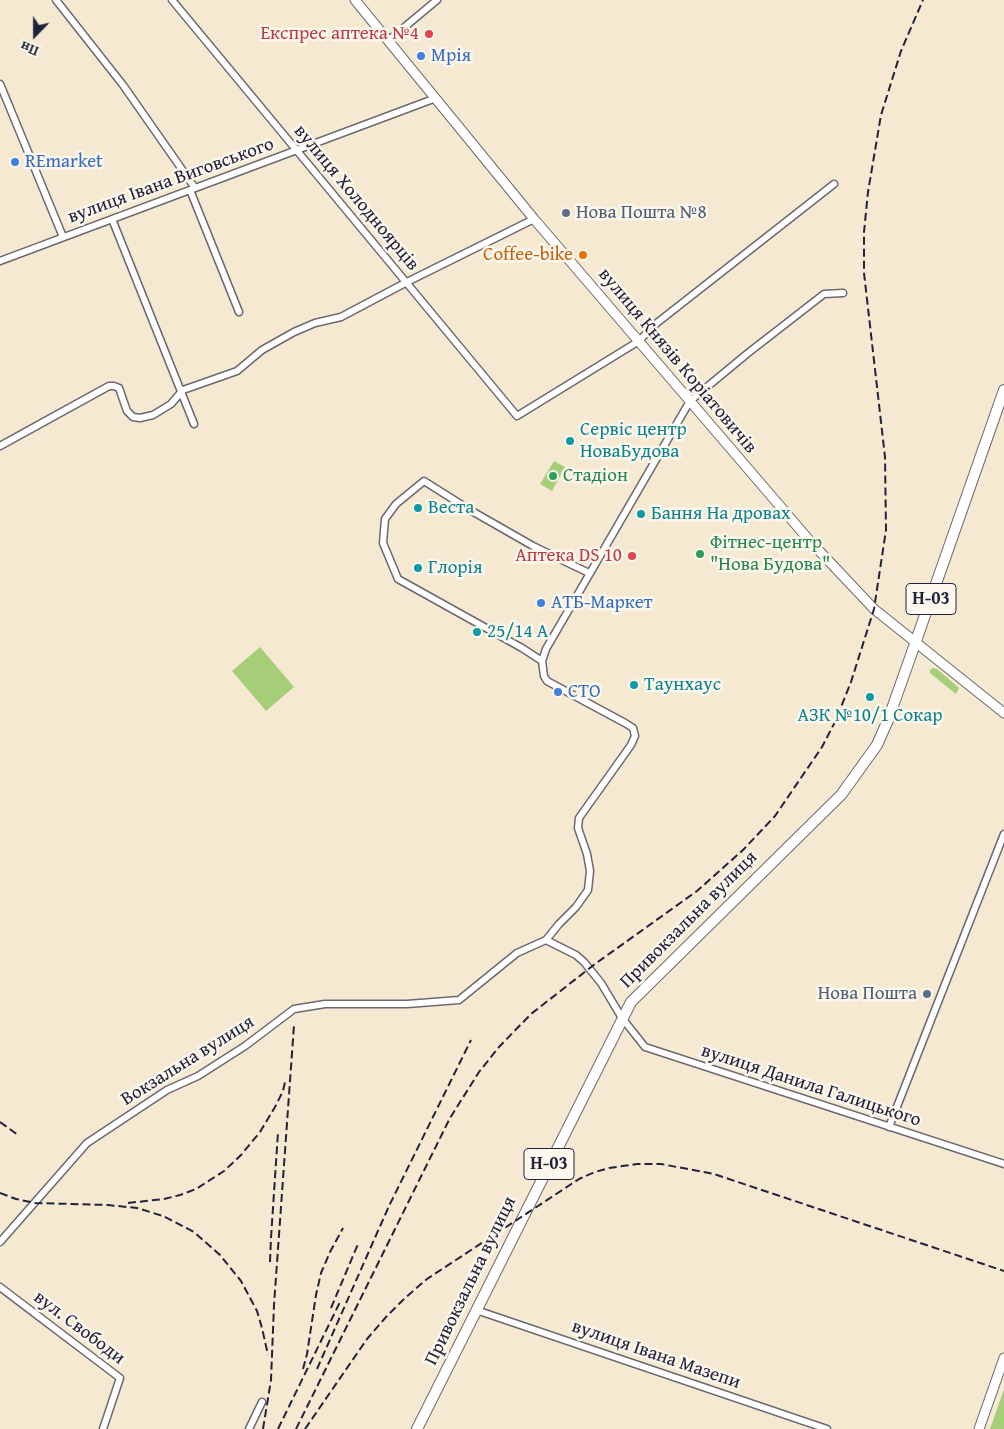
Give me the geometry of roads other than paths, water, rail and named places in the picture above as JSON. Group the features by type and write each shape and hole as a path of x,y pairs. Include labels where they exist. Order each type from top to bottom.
{"main road":[{"name":"вулиця Князів Коріатовичів","path":"355,0 534,219 809,540 874,609 1004,714"},
{"name":"Н-03","path":"916,643 1004,390"},
{"name":"Привокзальна вулиця","path":"417,1429 631,1002 841,795 877,745 916,643"},
{"path":"978,1429 1004,1358"}],"street":[{"path":"56,0 123,85 193,189 239,312"},
{"name":"вулиця Холодноярців","path":"172,0 517,416 639,341"},
{"path":"389,40 437,0"},
{"path":"0,84 62,237"},
{"name":"вулиця Івана Виговського","path":"0,261 436,98"},
{"path":"639,341 652,326 834,184"},
{"path":"112,219 194,424"},
{"path":"0,446 107,386 119,388 127,411 133,417 148,416 171,404 181,392 231,373 275,342 315,322 341,317 534,219"},
{"path":"622,1018 601,983 584,962 576,955 546,940 576,907 588,890 590,871 587,854 578,828 578,818 631,745 635,736 633,728 626,723 547,681 544,676 542,661 546,649 589,573 690,401 824,294 843,293"},
{"path":"542,661 398,579 383,543 385,519 396,504 424,481 532,546 589,573"},
{"path":"889,1127 1004,834"},
{"name":"Вокзальна вулиця","path":"0,1242 87,1144 166,1090 198,1076 246,1046 294,1009 325,1004 407,1004 459,1000 517,953 546,940"},
{"name":"вулиця Данила Галицького","path":"622,1018 645,1047 1004,1164"},
{"name":"вул. Свободи","path":"0,1287 120,1378 103,1429"},
{"name":"вулиця Івана Мазепи","path":"476,1310 827,1429"},
{"path":"249,1429 262,1402"}],"railway":[{"path":"296,1429 450,1118 479,1072 499,1047 531,1014 595,964 697,891 743,850 775,816 822,747 835,722 851,682 874,609 886,530 885,457 864,273 864,232 868,192 881,115 901,51 923,0"},
{"path":"263,1429 271,1380 274,1305 294,1025"},
{"path":"317,1369 389,1206 471,1040"},
{"path":"128,1203 164,1199 180,1195 196,1189 224,1171 241,1155 260,1132 275,1107 285,1082"},
{"path":"0,1122 18,1135"},
{"path":"270,1262 278,1132"},
{"path":"305,1429 367,1339 386,1317 427,1279 579,1179 609,1168 637,1164 661,1164 714,1174 1004,1271"},
{"path":"0,1193 35,1203 108,1205 137,1208 163,1216 194,1232 220,1255 241,1281 257,1311 268,1355"},
{"path":"303,1369 321,1273 343,1228"},
{"path":"331,1308 358,1244"},
{"path":"278,1429 340,1302"}],"place":[{"name":"Експрес аптека №4","path":"429,34"},
{"name":"Мрія","path":"421,56"},
{"name":"REmarket","path":"15,162"},
{"name":"Нова Пошта №8","path":"566,213"},
{"name":"Coffee-bike","path":"583,255"},
{"name":"Сервіс центр НоваБудова","path":"570,441"},
{"name":"Стадіон","path":"553,476"},
{"name":"Веста","path":"418,508"},
{"name":"Бання На дровах","path":"641,514"},
{"name":"Фітнес-центр \"Нова Будова\"","path":"700,554"},
{"name":"Аптека DS 10","path":"632,556"},
{"name":"Глорія","path":"418,568"},
{"name":"АТБ-Маркет","path":"541,603"},
{"name":"25/14 А","path":"477,632"},
{"name":"Таунхаус","path":"634,685"},
{"name":"СТО","path":"558,692"},
{"name":"АЗК №10/1 Сокар","path":"870,697"},
{"name":"Нова Пошта","path":"927,994"}]}
